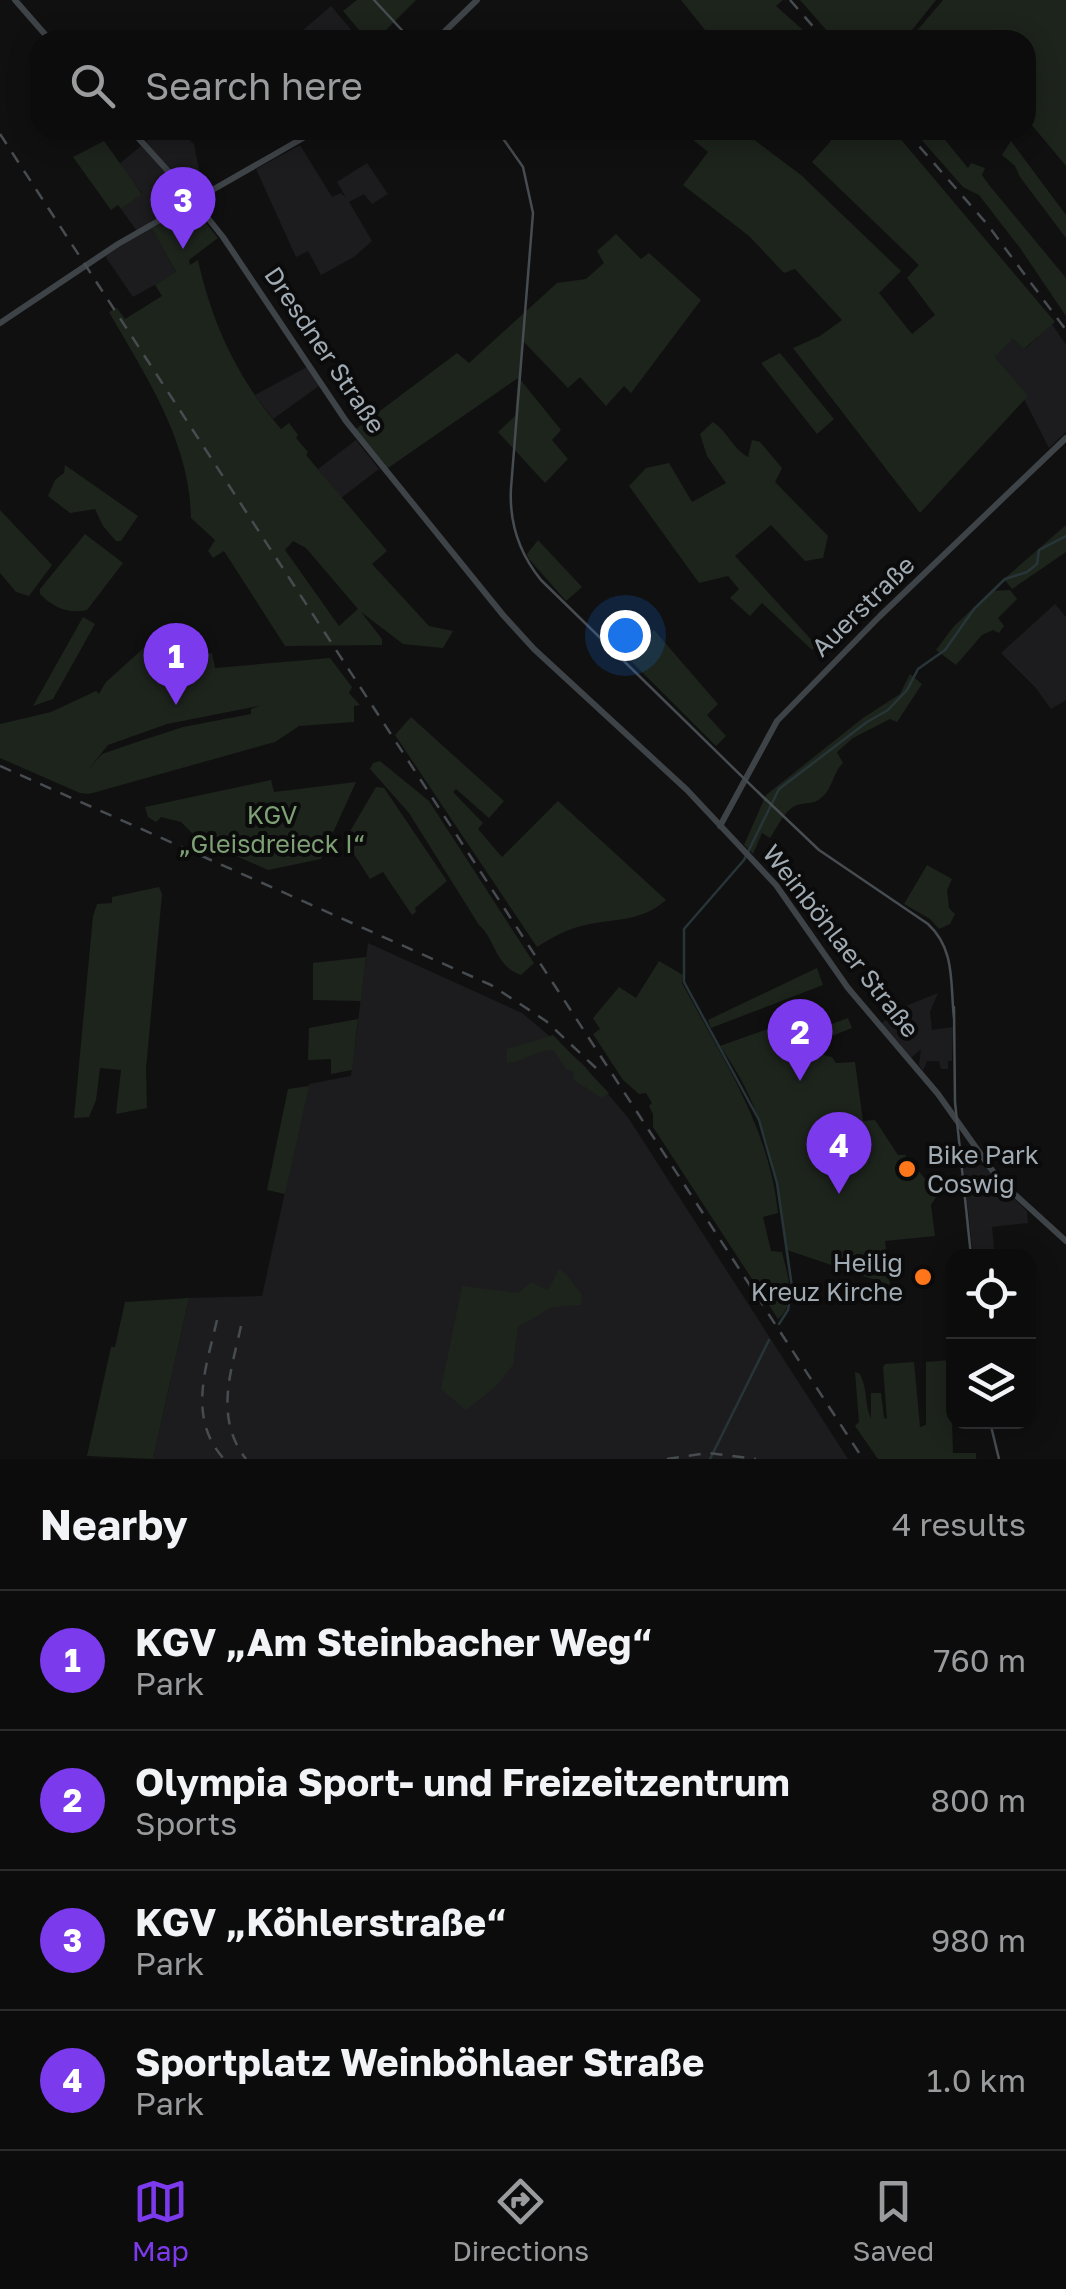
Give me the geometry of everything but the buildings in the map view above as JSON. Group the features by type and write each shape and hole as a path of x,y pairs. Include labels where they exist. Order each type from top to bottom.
{"main road":[{"path":"15,0 41,30"},
{"path":"446,30 477,0"},
{"name":"Dresdner Straße","path":"140,140 194,200 249,274 352,429 485,594"},
{"path":"0,323 118,244 299,140"},
{"name":"Auerstraße","path":"720,826 777,721 1066,438"},
{"name":"Weinböhlaer Straße","path":"485,594 534,649 657,760 776,885 848,988 938,1094 999,1180 1066,1241"}],"shaded area":[{"path":"331,6 351,30 303,30"},
{"path":"148,140 189,140 194,144 199,170 198,176 180,190 182,202 150,222 176,273 133,297 105,256 139,234 121,209 142,193 119,164"},
{"path":"300,145 332,197 341,193 346,198 337,182 367,163 388,194 372,204 364,194 349,202 372,241 354,257 321,275 308,251 296,257 256,169"},
{"path":"1052,324 1066,345 1066,432 1049,448 1024,399 1027,396 995,357 1013,339 1025,349"},
{"path":"307,367 319,386 273,419 255,395"},
{"path":"356,440 379,469 341,498 318,469"},
{"path":"1055,604 1066,617 1066,700 1051,709 1001,653"},
{"path":"368,943 522,1013 583,1064 629,1119 848,1459 153,1459 189,1298 262,1296 309,1084 351,1076"},
{"path":"938,993 930,1012 932,1030 953,1027 952,1061 948,1061 948,1069 941,1069 939,1061 927,1061 923,1071 919,1065 921,1049 911,1058 881,1024 901,1008"},
{"path":"970,1152 975,1164 986,1166 1027,1211 1028,1223 992,1227 994,1249 972,1249 962,1153"}],"green space":[{"path":"357,0 416,0 386,30 359,30 343,11"},
{"path":"681,0 783,0 776,6 803,30 705,30"},
{"path":"800,0 936,0 912,30 826,30"},
{"path":"943,0 1066,0 1066,166 1036,130 1036,30 918,30"},
{"path":"693,140 754,140 801,175 901,271 879,293 912,334 935,315 907,278 919,265 812,162 830,140 901,140 1055,322 1024,349 1013,339 995,357 1028,396 920,513 793,348 842,320 795,269 784,273 749,236 683,185 708,152"},
{"path":"922,140 945,140 968,168 971,163 985,168 982,175 989,185 1066,278 1066,316 979,195 963,187"},
{"path":"104,141 142,194 121,209 118,205 111,210 73,157"},
{"path":"1011,141 1066,215 1066,238 1015,166 1002,155"},
{"path":"185,211 196,211 218,238 189,260 190,265 198,260 229,350 266,410 281,429 289,423 308,452 306,455 387,551 372,564 429,626 453,631 443,648 403,644 361,612 382,639 382,645 285,646 224,551 213,558 208,551 215,540 191,518 189,490 174,436 151,385 109,312 117,308 125,319 162,296 155,285 176,272 152,228","holes":["293,541 306,548 358,609 339,626 285,550"]},
{"path":"616,234 641,259 649,253 701,300 631,393 624,386 606,406 580,377 568,388 523,341 519,378 561,430 552,440 568,459 545,483 498,432 515,416 518,378 388,468 356,429 457,353 469,363 557,283 586,279 604,263 597,251"},
{"path":"780,353 834,419 817,434 761,363"},
{"path":"713,422 748,457 752,440 760,442 782,468 775,482 828,536 823,558 805,561 771,525 735,556 817,646 812,650 762,603 750,616 730,598 739,589 728,576 699,583 629,486 646,468 669,463 692,502 726,483 707,456 700,434"},
{"path":"65,465 138,516 121,541 116,541 103,526 95,509 70,513 48,496"},
{"path":"0,510 52,565 29,596 16,592 0,573"},
{"path":"1066,525 1066,552 1012,589 1004,579"},
{"path":"85,534 123,563 87,610 67,610 45,599 40,589"},
{"path":"538,540 582,587 566,601 529,559 527,554"},
{"path":"1010,590 1017,599 998,618 1004,626 999,633 993,630 982,635 956,665 936,650 954,626 992,591"},
{"path":"83,617 95,624 53,699 33,706"},
{"path":"654,630 718,704 707,715 726,736 716,746 626,656"},
{"path":"146,646 170,653 212,653 215,668 330,658 360,705 354,706 354,722 299,726 275,742 89,794 0,758 0,724 51,712 96,691 99,694 106,682","holes":["259,706 251,709 251,714 183,727 102,754 88,770 108,745 167,724"]},
{"path":"910,674 922,684 897,722 890,719 853,738 837,752 843,763 825,794 815,802 789,810 770,838 762,833 753,854 744,845 766,795 863,718 900,694"},
{"path":"411,717 504,801 489,818 456,789 453,792 483,823 478,829 502,857 558,801 666,900 646,913 569,930 537,947 395,735"},
{"path":"380,761 429,801 534,963 521,975 506,966 409,813 370,769"},
{"name":"KGV „Gleisdreieck I“","path":"271,780 274,792 356,782 321,859 268,870 198,839 181,822 161,817 156,822 148,817 145,807"},
{"path":"376,787 384,788 447,881 412,915 383,872 370,879 345,840"},
{"path":"927,865 952,879 947,890 949,908 955,914 950,924 939,929 904,904"},
{"path":"159,887 162,894 146,1069 147,1108 116,1114 121,1070 100,1068 96,1100 89,1117 74,1118 97,904 112,903 112,897"},
{"path":"366,957 361,1001 313,1000 313,963"},
{"path":"659,961 683,975 682,983 742,1094 765,1151 778,1213 763,1217 771,1251 782,1252 789,1287 788,1304 778,1319 653,1127 649,1106 652,1103 646,1093 639,1094 623,1080 593,1034 600,1029 593,1018 619,987 636,998"},
{"path":"817,968 823,985 711,1028 708,1020"},
{"path":"815,1012 821,1028 848,1018 852,1028 814,1043 836,1063 855,1062 863,1121 875,1120 898,1155 905,1155 938,1194 931,1205 935,1236 885,1241 890,1285 787,1250 779,1195 759,1119 720,1046"},
{"path":"358,1019 352,1070 331,1074 331,1059 308,1060 309,1028"},
{"path":"553,1035 609,1093 601,1098 573,1079 574,1072 566,1069 554,1051 507,1063 507,1049"},
{"path":"309,1086 285,1194 267,1190 288,1089"},
{"path":"559,1269 582,1295 581,1305 552,1307 518,1327 513,1365 495,1387 466,1410 441,1389 462,1286 518,1293 531,1282 548,1290"},
{"path":"189,1298 153,1459 87,1456 125,1302"},
{"path":"946,1360 946,1429 952,1429 953,1453 976,1453 976,1459 878,1459 855,1426 859,1422 855,1372 860,1374 871,1419 871,1393 881,1393 887,1419 883,1367 914,1362 920,1427 926,1425 926,1362"}],"waterway":[{"path":"779,1324 788,1310 792,1287 777,1183 759,1120 684,982 684,929 744,860 779,789 888,710 907,690 918,669 945,650 974,609 1005,579 1037,564 1039,550 1066,536"},
{"path":"710,1459 769,1340"}],"tram line":[{"path":"374,0 402,30"},
{"path":"504,140 523,167 533,213 511,488 512,513 521,548 541,580 766,800"},
{"path":"757,791 819,850 937,934 950,968 954,1018"},
{"path":"954,1007 955,1102 970,1249"},
{"path":"992,1429 999,1459"}],"railway":[{"path":"790,0 816,30"},
{"path":"0,134 863,1459"},
{"path":"914,140 987,224 1066,330"},
{"path":"0,766 491,985 546,1021 596,1068"},
{"path":"217,1320 202,1392 206,1427 224,1459"},
{"path":"241,1326 230,1377 228,1411 230,1427 246,1459"},
{"path":"667,1459 708,1453 756,1459"}],"place":[{"name":"KGV „Köhlerstraße“","path":"183,249"},
{"name":"KGV „Am Steinbacher Weg“","path":"176,705"},
{"name":"Olympia Sport- und Freizeitzentrum","path":"800,1081"},
{"name":"Bike Park Coswig","path":"907,1169"},
{"name":"Sportplatz Weinböhlaer Straße","path":"839,1194"},
{"name":"Heilig Kreuz Kirche","path":"923,1277"}]}
